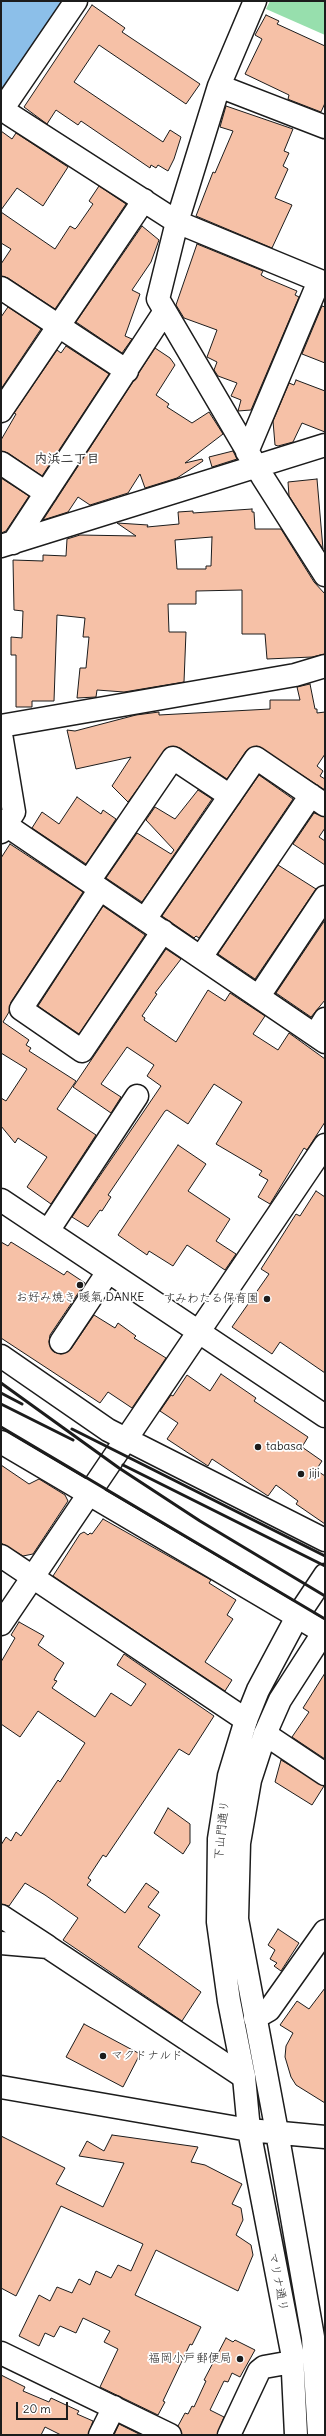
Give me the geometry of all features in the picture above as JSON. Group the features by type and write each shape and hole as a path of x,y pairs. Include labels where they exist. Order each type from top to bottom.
{"street":[{"path":"76,1 2,107 9,114 177,222 322,282 252,460"},
{"path":"255,1 219,86 177,222 158,299 252,460 325,575"},
{"path":"219,86 325,128"},
{"path":"1,411 144,200"},
{"path":"1,288 58,327 126,370"},
{"path":"7,544 46,493 166,311"},
{"path":"7,544 252,460 325,446"},
{"path":"1,463 46,493"},
{"path":"1,726 295,675 325,666"},
{"path":"1,734 14,812 4,829 95,885 259,996 322,1032"},
{"path":"201,957 318,800 256,758 230,796 82,1050 20,1009 173,758 230,796"},
{"path":"259,996 325,897"},
{"path":"48,1231 137,1096"},
{"path":"1,1624 126,1438 200,1332 325,1145"},
{"path":"1,1200 325,1416"},
{"path":"61,1342 108,1272"},
{"path":"1,1356 108,1430 325,1540"},
{"path":"1,1442 324,1632"},
{"path":"1,1556 246,1720"},
{"name":"下山門通り","path":"249,2130 244,2077 229,2001 218,1922 219,1839 229,1776 246,1720 258,1690 297,1617 325,1575"},
{"name":"下山門通り","path":"277,2132 237,1919 239,1851 250,1780 265,1734 280,1700 324,1632"},
{"path":"265,1734 325,1774"},
{"path":"1,1916 244,2077"},
{"path":"255,2018 270,2010 325,1931"},
{"path":"1,1943 48,1947"},
{"path":"1,2087 249,2130 325,2137"},
{"name":"マリナ通り","path":"249,2130 292,2362 296,2435"},
{"name":"マリナ通り","path":"277,2132 319,2340 322,2412 319,2435"},
{"path":"1,2353 170,2435"},
{"path":"228,2435 259,2371 264,2367 292,2362"},
{"path":"100,2435 114,2408"}],"green space":[{"path":"270,1 325,1 325,35 266,9"}],"water":[{"path":"2,1 68,1 1,102 1,3"}],"building":[{"path":"92,5 125,28 122,32 200,84 186,104 99,45 74,82 163,142 170,130 181,137 174,159 168,171 158,165 156,168 151,165 150,168 81,121 78,125 56,110 47,124 24,107"},
{"path":"266,15 279,21 277,24 325,46 325,103 321,112 288,99 289,95 245,74 262,39 255,35"},
{"path":"226,106 293,129 284,151 289,153 283,166 288,169 275,198 292,205 272,248 196,216 213,172 215,173 233,131 220,127"},
{"path":"1,131 12,139 16,133 68,167 43,206 17,188 1,210"},
{"path":"99,186 126,204 55,309 8,278 1,276 1,264 11,249 1,243 1,212 55,249 70,226 75,229 77,227 93,204 89,201"},
{"path":"142,226 159,240 151,262 132,290 140,294 125,336 132,339 122,353 76,322"},
{"path":"197,244 263,271 261,275 297,291 295,295 299,297 251,410 238,411 241,400 231,396 237,383 218,376 214,370 217,362 207,357 217,330 184,318 176,305"},
{"path":"322,306 325,307 325,363 302,354"},
{"path":"8,307 41,329 1,389 1,317"},
{"path":"66,346 109,374 42,476 8,453 1,451 1,440 16,414 14,413 57,350 61,353"},
{"path":"155,348 170,358 175,365 156,395 169,404 167,407 192,423 209,412 223,434 185,463 202,459 203,461 177,478 145,488 140,474 128,493 90,505 78,497 68,512 43,520"},
{"path":"296,380 325,391 325,432 302,423 293,442 278,446 275,445 273,421 289,383 294,385"},
{"path":"233,451 237,459 212,467 209,457"},
{"path":"1,478 29,496 6,531 1,533"},
{"path":"317,479 323,549 289,496 288,482"},
{"path":"252,509 252,512 254,512 255,529 281,529 314,582 325,594 325,654 312,657 267,659 265,634 242,634 242,590 196,591 196,604 168,604 169,632 186,632 184,682 124,692 97,690 96,697 77,698 80,668 86,668 89,637 83,637 85,618 57,615 54,701 32,701 32,707 16,707 16,655 11,655 11,637 22,638 23,611 14,610 13,560 43,561 43,555 66,556 67,539 80,535 136,536 117,523 148,525 147,527 179,524 178,512 193,511 193,513","holes":["212,537 211,566 206,566 206,569 177,569 175,540"]},
{"path":"310,684 317,713 325,712 325,754 317,766 323,771 320,776 325,779 325,790 257,746 246,751 227,779 180,748 168,747 128,802 112,786 131,757 76,769 67,730 75,731 136,715 159,712 159,715 270,709 270,700 300,700 297,687"},
{"path":"259,775 293,799 199,938 196,936 194,938 162,916"},
{"path":"198,790 212,799 142,902 106,878 137,833 171,854 174,850 146,820 155,807 175,819"},
{"path":"77,797 101,814 103,810 116,819 86,864 32,828 42,812 59,824"},
{"path":"314,813 325,817 325,828 319,837 325,841 325,865 293,844"},
{"path":"10,844 83,892 11,1002 9,1012 3,1022 29,1040 26,1045 31,1048 29,1051 76,1081 57,1109 96,1135 51,1204 27,1187 47,1157 18,1138 15,1143 1,1126 1,1098 6,1101 27,1069 1,1053 1,858"},
{"path":"278,865 316,889 255,979 218,954"},
{"path":"103,906 145,935 79,1034 38,1006"},
{"path":"325,920 325,1000 311,1017 276,993"},
{"path":"166,949 181,959 155,993 157,994 142,1016 145,1018 144,1020 176,1042 208,990 225,1001 230,993 265,1016 253,1034 278,1050 289,1033 325,1059 325,1122 307,1150 304,1148 270,1204 258,1197 268,1180 259,1175 262,1171 216,1144 242,1102 214,1084 188,1124 167,1110 165,1111 108,1195 111,1197 102,1211 100,1210 88,1227 72,1217 161,1086 147,1076 154,1065 127,1047 101,1084 121,1097 111,1113 73,1087"},
{"path":"178,1145 206,1164 188,1191 230,1219 216,1241 236,1254 225,1270 187,1245 173,1266 149,1251 147,1255 118,1235"},
{"path":"316,1191 325,1197 325,1373 280,1342 272,1354 232,1327 269,1274 261,1269 296,1214 300,1216"},
{"path":"1,1242 8,1246 11,1242 64,1275 67,1271 85,1283 50,1335 49,1342 54,1352 61,1354 71,1349 94,1315 115,1328 118,1323 136,1336 134,1338 166,1358 132,1408 108,1392 100,1403 1,1338"},
{"path":"221,1374 256,1398 254,1401 308,1437 302,1447 322,1461 316,1470 325,1476 325,1524 296,1504 298,1501 276,1485 268,1496 212,1459 208,1466 167,1439 178,1423 160,1411 171,1395 173,1396 187,1375 210,1391"},
{"path":"1,1465 29,1484 39,1479 65,1495 68,1501 33,1554 23,1556 1,1543"},
{"path":"103,1519 211,1580 209,1583 236,1600 227,1615 233,1619 205,1662 232,1680 225,1691 53,1576 80,1534 84,1532 88,1535 90,1533 92,1534"},
{"path":"19,1622 44,1636 38,1645 64,1663 54,1680 57,1681 52,1688 95,1717 111,1693 131,1706 146,1684 117,1665 124,1654 214,1716 189,1755 179,1749 106,1857 103,1855 88,1878 91,1880 87,1885 125,1913 146,1883 159,1892 148,1907 160,1915 138,1947 201,1992 182,2021 63,1940 78,1918 45,1895 25,1883 9,1906 1,1904 1,1845 6,1837 11,1841 16,1832 21,1836 58,1780 60,1782 85,1743 38,1711 20,1737 1,1724 1,1662 15,1638 11,1635"},
{"path":"325,1673 325,1759 292,1737 309,1712 303,1708"},
{"path":"281,1760 324,1786 312,1805 275,1782"},
{"path":"168,1808 190,1824 190,1843 183,1854 154,1833"},
{"path":"278,1929 299,1943 281,1971 274,1966 277,1963 270,1959 275,1950 268,1945"},
{"path":"325,1988 325,2103 296,2085 291,2077 285,2057 286,2046 293,2033 280,2025 297,2001 309,2009"},
{"name":"マクドナルド","path":"84,2024 140,2054 123,2087 66,2057"},
{"path":"112,2135 198,2147 191,2162 205,2165 242,2184 232,2204 241,2208 243,2220 236,2235 251,2245 253,2255 238,2291 156,2250 135,2295 201,2327 192,2345 190,2344 158,2415 100,2387 118,2349 104,2342 110,2331 83,2318 76,2333 60,2326 54,2337 45,2333 39,2346 19,2336 39,2295 50,2301 57,2287 72,2293 79,2279 90,2285 96,2271 111,2278 118,2265 131,2271 143,2244 61,2206 16,2296 1,2288 1,2136 65,2168 56,2184 103,2207 124,2163 79,2156 87,2141 104,2151"},
{"path":"226,2338 233,2342 235,2340 255,2350 240,2377 232,2373 228,2382 224,2381 210,2410 224,2417 217,2435 182,2435 178,2426 185,2413 188,2414 192,2406 194,2407 206,2381 204,2380"},
{"path":"1,2375 25,2387 23,2391 49,2402 51,2398 79,2411 77,2414 93,2421 88,2435 61,2435 45,2427 41,2435 1,2435"},
{"path":"119,2424 141,2435 114,2435"}],"railway":[{"path":"1,1383 119,1468 200,1521 325,1596"},
{"path":"1,1393 22,1404"},
{"path":"1,1404 73,1440"},
{"path":"1,1427 325,1619"},
{"path":"72,1429 325,1556"},
{"path":"123,1465 325,1566"}],"place":[{"name":"お好み焼き 暖氣 DANKE","path":"80,1285"},
{"name":"すみわたる保育園","path":"267,1299"},
{"name":"tabasa","path":"258,1447"},
{"name":"jiji","path":"301,1474"},
{"name":"マクドナルド","path":"103,2056"},
{"name":"福岡小戸郵便局","path":"240,2359"}],"district":[{"name":"内浜二丁目","path":"67,459"}]}
